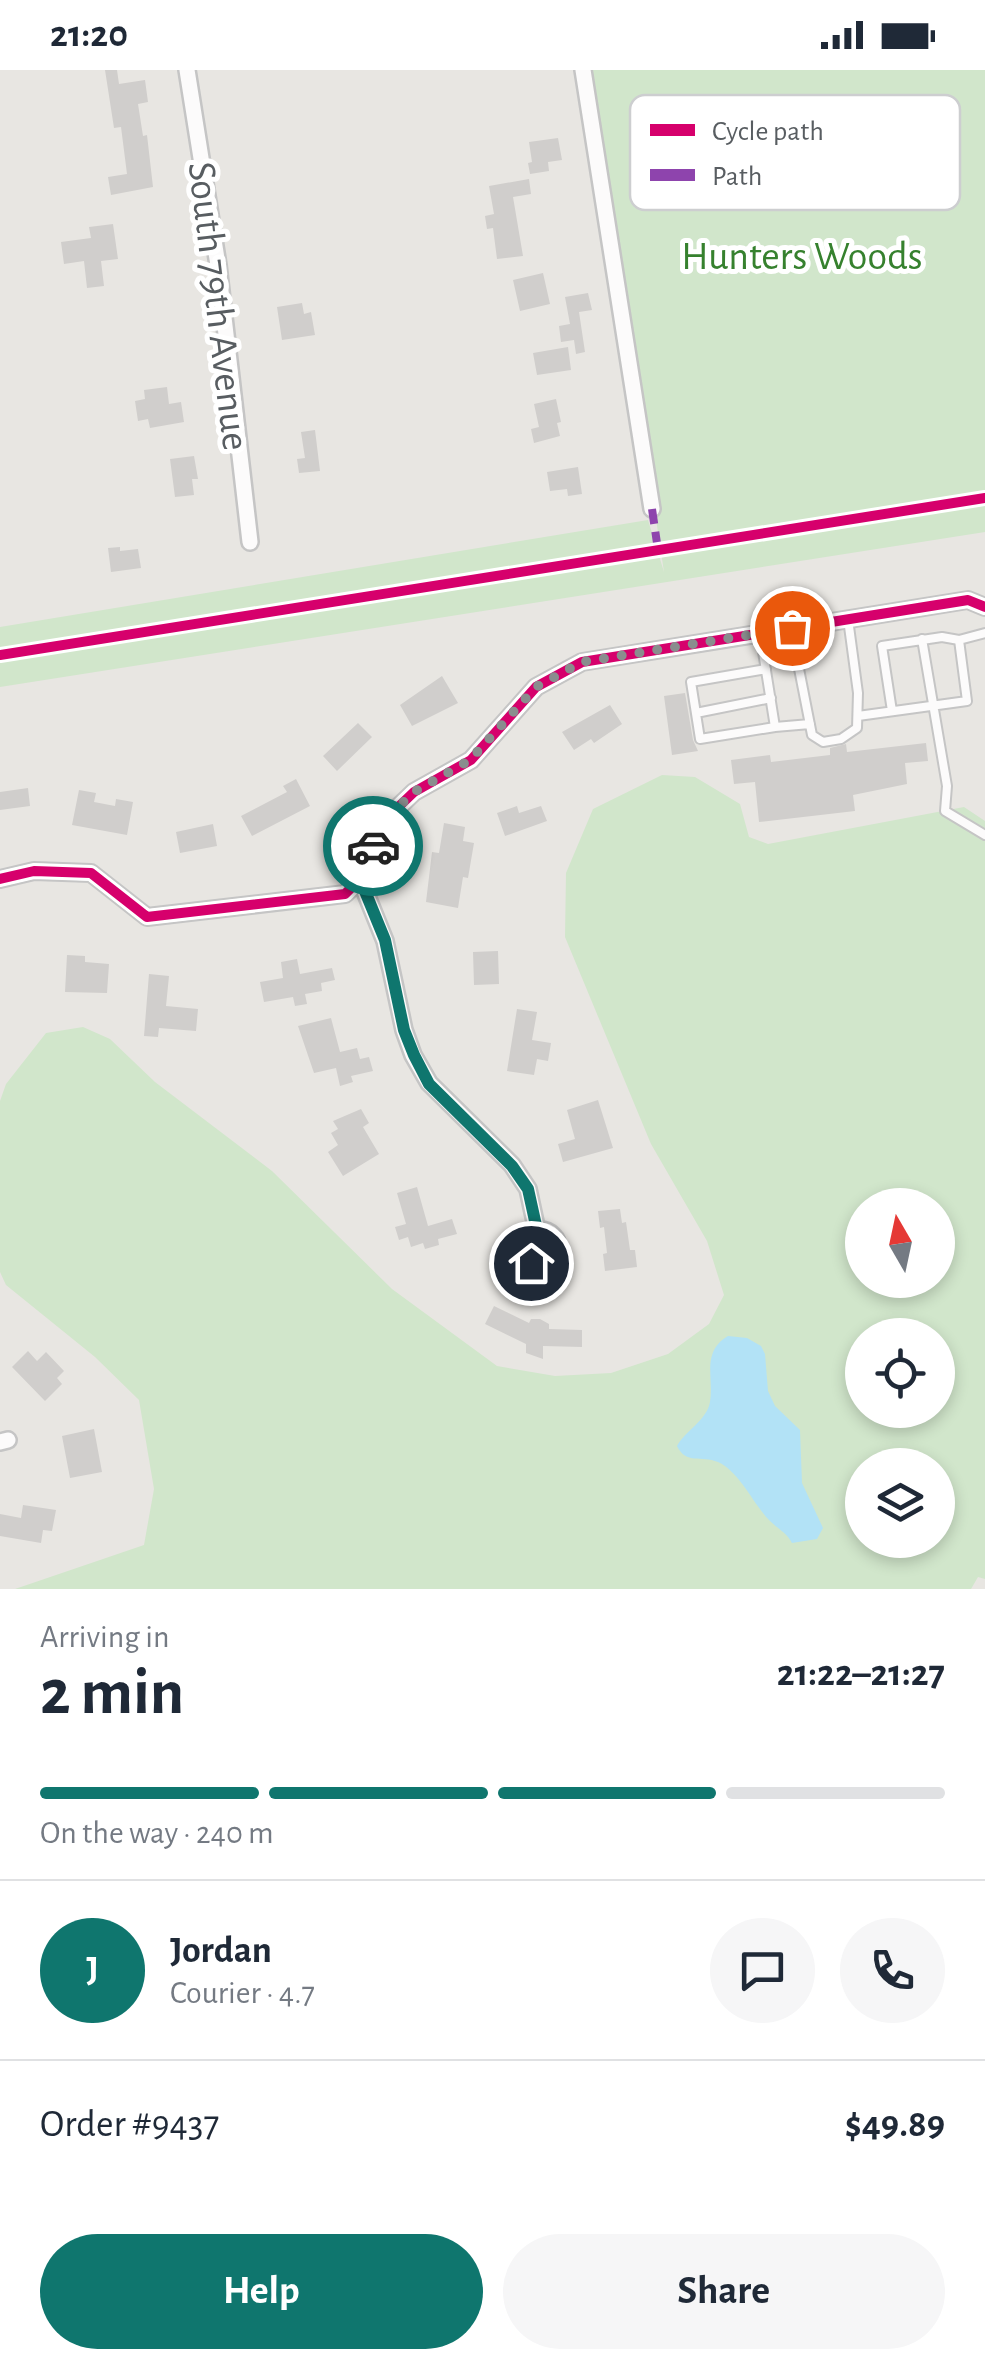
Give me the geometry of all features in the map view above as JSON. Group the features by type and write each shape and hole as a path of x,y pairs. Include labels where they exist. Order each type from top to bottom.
{"street":[{"name":"South 79th Avenue","path":"187,70 218,266 250,542"},
{"path":"583,70 652,510"},
{"path":"0,879 34,870 91,873 148,917 345,894 360,879 391,814 414,792 470,760 536,687 582,662 968,600 985,607"},
{"path":"360,879 385,940 404,1030 414,1055 429,1084 512,1166 528,1189 537,1230"}],"lane":[{"path":"792,628 812,735 823,742 841,739 858,728 858,692 848,619"},
{"path":"760,634 775,728"},
{"path":"892,711 882,646 985,634"},
{"path":"922,639 939,728 945,811 985,835"},
{"path":"858,716 967,701 958,640"},
{"path":"766,669 691,682 700,739 810,724"},
{"path":"696,713 771,698"}],"green space":[{"name":"Hunters Woods","path":"588,70 985,70 985,532 0,687 0,627 648,520 664,572"},
{"path":"662,775 695,777 740,804 749,837 768,844 964,807 985,821 985,1579 978,1577 971,1589 15,1589 144,1545 154,1489 139,1400 95,1357 6,1285 0,1272 0,1101 6,1084 46,1033 83,1027 110,1039 155,1082 272,1171 392,1289 497,1366 555,1376 611,1373 668,1354 709,1324 724,1295 707,1241 651,1144 565,937 566,873 593,809"}],"water":[{"path":"728,1336 747,1338 761,1346 768,1391 775,1406 800,1430 802,1483 823,1528 817,1539 792,1543 726,1467 712,1460 689,1458 677,1446 708,1408 711,1357"}],"building":[{"path":"105,70 117,70 119,84 145,80 148,102 138,104 143,136 147,135 153,187 111,195 108,177 127,174 121,127 114,128"},
{"path":"558,138 562,160 548,162 549,171 530,174 529,142"},
{"path":"529,179 531,194 513,197 523,256 497,259 493,228 487,229 485,216 494,214 489,186"},
{"path":"113,224 118,259 101,261 104,286 87,288 84,261 64,264 61,242 91,238 89,227"},
{"path":"543,273 550,304 520,311 513,280"},
{"path":"588,293 592,310 579,312 585,352 576,354 574,340 561,342 559,326 570,324 565,297"},
{"path":"302,303 304,314 311,312 315,335 282,340 277,307"},
{"path":"568,347 571,370 537,375 533,353"},
{"path":"167,387 169,404 181,402 184,422 150,428 148,419 138,421 135,401 145,399 144,390"},
{"path":"556,399 560,436 534,443 531,429 539,427 534,404"},
{"path":"315,430 320,471 299,473 297,459 305,458 301,432"},
{"path":"194,456 198,479 192,479 194,495 175,497 170,459"},
{"path":"578,467 582,494 568,496 567,489 550,491 547,472"},
{"path":"120,547 120,551 138,549 141,568 111,572 108,548"},
{"path":"442,676 458,703 412,726 400,705"},
{"path":"685,693 698,751 672,755 664,696"},
{"path":"610,705 622,724 594,743 591,739 574,750 562,732"},
{"path":"358,723 372,737 337,771 323,756"},
{"path":"926,743 928,761 905,763 907,784 853,795 855,811 759,822 755,782 734,784 731,760 770,755 771,762 830,755 830,748 846,744 847,752"},
{"path":"296,779 310,806 252,836 241,816 287,792 283,786"},
{"path":"28,788 30,806 0,810 0,792"},
{"path":"79,790 96,793 94,802 115,806 116,799 133,802 127,835 72,825"},
{"path":"517,806 519,813 541,806 547,821 505,836 497,813"},
{"path":"444,823 465,827 463,841 474,843 458,908 426,902 432,852 439,853"},
{"path":"213,824 217,846 180,853 176,832"},
{"path":"498,951 499,984 474,985 473,952"},
{"path":"67,955 85,956 85,962 109,964 107,993 65,992"},
{"path":"297,959 300,974 332,968 335,980 321,983 322,991 305,994 307,1004 295,1006 293,997 264,1002 260,982 283,978 281,962"},
{"path":"149,974 169,976 166,1006 198,1009 196,1031 159,1028 158,1037 144,1036"},
{"path":"517,1009 537,1012 532,1040 551,1043 548,1061 537,1059 534,1075 507,1071"},
{"path":"331,1018 340,1052 357,1048 360,1059 369,1057 373,1071 351,1076 353,1082 340,1086 336,1068 314,1073 298,1026"},
{"path":"598,1100 613,1148 563,1162 558,1144 575,1139 567,1110"},
{"path":"361,1109 369,1123 363,1127 379,1154 343,1176 328,1152 338,1145 331,1133 338,1129 333,1121"},
{"path":"417,1187 428,1226 452,1219 457,1234 438,1239 439,1245 425,1249 423,1243 411,1247 408,1237 399,1240 395,1227 406,1224 397,1193"},
{"path":"620,1209 637,1267 605,1271 604,1227 600,1228 598,1211"},
{"path":"494,1306 529,1323 531,1319 540,1319 549,1324 549,1329 582,1330 582,1347 543,1346 543,1359 526,1353 526,1344 485,1324"},
{"path":"28,1351 37,1361 46,1352 64,1371 57,1378 62,1384 45,1401 12,1367"},
{"path":"94,1429 102,1472 70,1478 62,1436"},
{"path":"23,1505 56,1510 52,1531 43,1530 41,1543 0,1536 0,1514 21,1518"}],"marked path":[{"path":"652,509 658,550"}],"cycle path":[{"path":"0,655 985,498"},
{"path":"0,879 34,871 91,873 147,917 345,894 360,879 391,814 414,792 471,760 536,687 582,662 968,600 985,607"}],"way so far":[{"path":"373,846 391,814 414,792 470,760 536,687 582,662 792,628"}],"route":[{"path":"373,846 360,879 385,940 404,1030 429,1084 512,1166 528,1189 537,1230 526,1236 522,1248 531,1263"}]}
